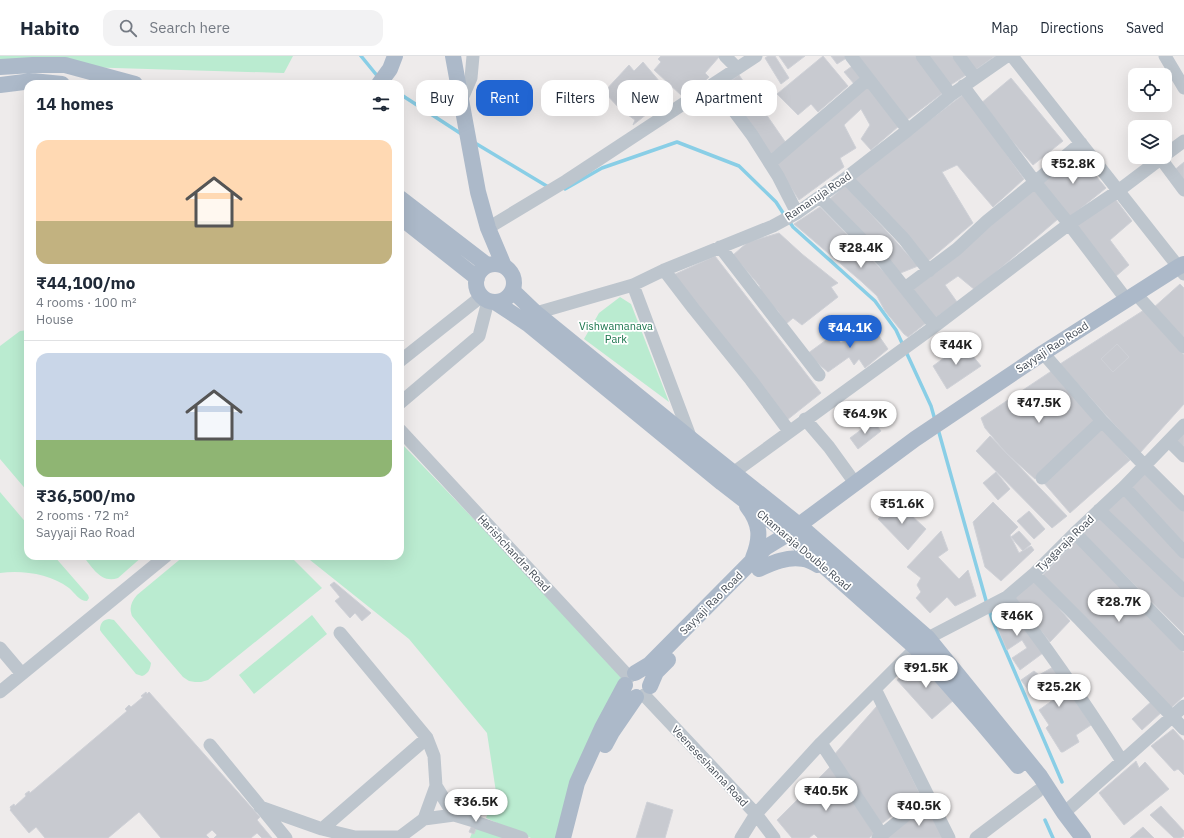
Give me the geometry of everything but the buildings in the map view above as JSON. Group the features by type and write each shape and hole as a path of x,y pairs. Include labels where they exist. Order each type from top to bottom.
{"main road":[{"path":"453,56 458,80"},
{"path":"381,80 392,62"},
{"path":"0,67 65,65 120,80"},
{"path":"0,85 24,82"},
{"path":"464,116 478,192 488,228 504,266"},
{"path":"404,201 487,265"},
{"path":"404,220 477,278"},
{"path":"496,264 504,266 510,270 514,277 512,291 508,297 502,301 488,300 478,291 476,285 477,278 480,270 487,265 496,264"},
{"name":"Sayyaji Rao Road","path":"572,838 585,786 636,686 650,664 755,565 773,555 793,529 915,439 946,418 1131,296 1182,268"},
{"path":"512,291 536,313 733,472 793,529"},
{"name":"Chamaraja Double Road","path":"488,300 528,324 738,495 793,529 922,643 1040,776 1064,813 1083,838"},
{"path":"738,495 753,513 758,525 759,536 755,565 790,559 804,559 817,564 836,577"},
{"name":"Chamaraja Double Road","path":"793,529 836,577 922,643 981,722 1038,791 1074,838"},
{"name":"Sayyaji Rao Road","path":"563,838 578,783 602,728 636,686"}],"street":[{"path":"468,86 471,78 473,56"},
{"path":"725,56 737,68"},
{"path":"720,80 756,56"},
{"path":"851,56 908,130"},
{"path":"922,56 951,95"},
{"path":"958,56 975,78"},
{"name":"Ramanuja Road","path":"536,313 633,285 664,270 773,226 797,213 846,178 963,86 1007,56"},
{"path":"1012,56 1118,191 1182,268"},
{"path":"1165,56 1184,88"},
{"path":"770,163 868,79"},
{"path":"963,86 1035,182 1069,224 1131,296 1184,347"},
{"path":"488,228 566,181 681,106"},
{"path":"738,116 778,176 797,213"},
{"path":"1172,150 1184,141"},
{"path":"905,288 957,249 987,221 1081,143"},
{"path":"733,472 912,343 1069,224 1118,191 1154,164"},
{"path":"1167,164 1184,190"},
{"path":"846,178 904,239 929,270"},
{"path":"820,197 884,262 935,326"},
{"path":"720,248 818,375"},
{"path":"664,270 751,380 789,431"},
{"path":"633,285 691,439"},
{"path":"404,358 488,300"},
{"path":"404,400 479,336 488,300"},
{"path":"1043,353 1102,421 1184,505"},
{"path":"805,419 829,447 855,483"},
{"path":"1042,478 1102,421"},
{"name":"Tyagaraja Road","path":"741,838 756,814 821,743 922,643 1007,597 1034,574 1124,487 1184,425"},
{"name":"Harishchandra Road","path":"404,434 636,686"},
{"path":"1169,441 1184,456"},
{"path":"1124,487 1184,552"},
{"path":"1099,510 1184,591"},
{"path":"1075,533 1184,644"},
{"path":"0,692 161,560"},
{"path":"1034,574 1184,729"},
{"path":"1007,597 1023,616 1122,761"},
{"path":"340,634 427,738 434,756 436,786 424,819"},
{"path":"0,648 22,674"},
{"name":"Veeneseshanna Road","path":"636,686 756,814 774,838"},
{"path":"875,689 949,838"},
{"path":"1064,813 1184,706"},
{"path":"322,829 427,738"},
{"path":"821,743 880,837 928,797"},
{"path":"210,745 286,838"},
{"path":"436,786 454,815"},
{"path":"976,838 1038,791"},
{"path":"260,807 322,829 355,837 400,837 424,819 454,815 522,838"}],"green space":[{"path":"0,56 293,56 284,73 48,66 0,59"},
{"name":"Vishwamanava Park","path":"620,297 631,304 669,402 584,339 599,313"},
{"path":"24,330 24,487 0,459 0,346 20,331"},
{"path":"404,446 627,679 563,838 531,838 486,818 496,792 487,733 409,639 310,560 404,560"},
{"path":"0,492 24,520 24,560 57,560 89,598 87,601 84,601 62,583 45,576 18,572 0,573"},
{"path":"86,560 138,560 118,578 107,579 102,577"},
{"path":"179,560 294,560 322,588 208,680 201,682 189,681 183,677 132,616 132,603 137,595"},
{"path":"312,615 327,634 254,694 239,675"},
{"path":"109,619 114,620 151,663 146,674 142,676 136,674 102,633 100,630 101,624 103,621"},
{"path":"476,822 522,838 470,838"}],"waterway":[{"path":"361,56 379,78"},
{"path":"404,97 463,135"},
{"path":"565,189 602,168 677,142 739,166 776,202 785,216"},
{"path":"475,143 550,188"},
{"path":"789,221 793,227 875,301 896,330 931,406 935,420"},
{"path":"938,429 987,604"},
{"path":"989,610 1062,782"},
{"path":"1045,820 1053,838"}]}
